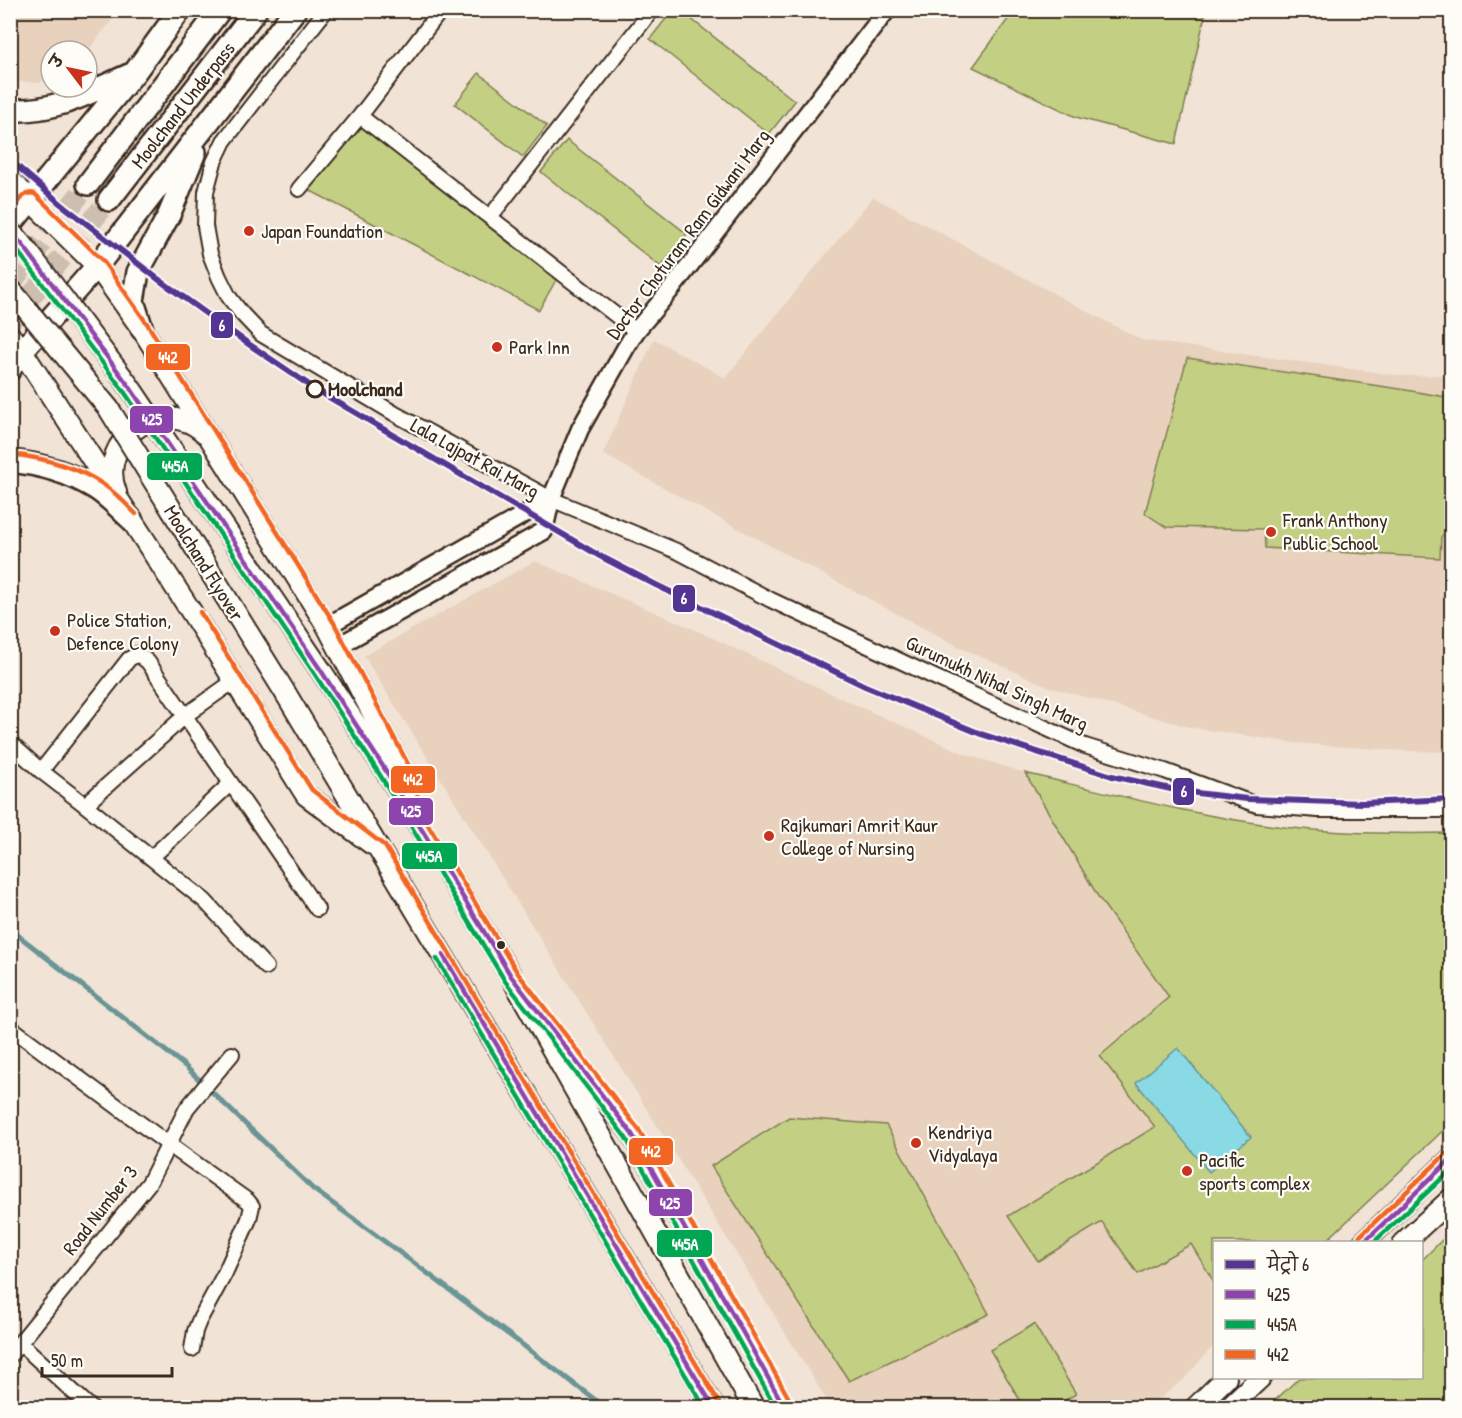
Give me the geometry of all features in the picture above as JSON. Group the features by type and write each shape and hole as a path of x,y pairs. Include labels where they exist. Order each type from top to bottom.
{"main road":[{"path":"10,225 135,72 180,10"},
{"name":"Moolchand Underpass","path":"88,184 220,10"},
{"name":"Moolchand Underpass","path":"109,200 256,10"},
{"path":"10,369 16,344 97,266 295,10"},
{"path":"10,110 29,111 60,105 135,72"},
{"path":"142,329 133,301 138,272 169,215 206,126"},
{"path":"10,180 97,266 142,329 327,626 402,769 417,821 511,976 754,1407"},
{"name":"Moolchand Flyover","path":"10,232 22,244 129,386 320,669 417,821"},
{"name":"Moolchand Flyover","path":"10,289 108,409 351,801 714,1407"},
{"path":"16,344 119,500 306,795 379,849"},
{"path":"119,500 112,475 117,449 134,429 146,422 172,418 185,421 207,435 214,445"},
{"path":"10,461 54,470 98,489 131,519"},
{"path":"511,976 632,1134 785,1407"},
{"path":"1365,1241 1452,1158"},
{"path":"1405,1241 1452,1198"},
{"path":"1194,1407 1224,1379"},
{"path":"1228,1407 1258,1379"}],"street":[{"name":"Lala Lajpat Rai Marg","path":"326,10 224,141 214,162 206,192 205,226 210,254 229,297 261,334 397,415 550,499"},
{"path":"299,189 360,116 441,10"},
{"path":"490,217 652,10"},
{"name":"Doctor Choturam Ram Gidwani Marg","path":"338,646 544,531 550,499 580,429 636,331 673,287 883,12"},
{"path":"360,116 636,331"},
{"path":"327,626 550,499"},
{"name":"Gurumukh Nihal Singh Marg","path":"550,499 679,552 781,605 1085,746 1165,771 1257,805 1318,810 1452,810"},
{"path":"41,771 129,659 138,654 148,662 186,716 317,909"},
{"path":"85,805 186,716 234,681"},
{"path":"10,743 41,771 205,901 266,967"},
{"path":"151,858 231,783"},
{"path":"10,1027 252,1206 249,1219 225,1274 195,1331 192,1349"},
{"name":"Road Number 3","path":"10,1355 149,1183 187,1108 232,1054"},
{"path":"20,1343 91,1407"}],"shaded area":[{"path":"11,10 119,11 97,39 39,39 39,83 11,81"},
{"path":"873,197 1141,340 1402,376 1451,375 1451,752 1295,743 1189,727 1050,687 957,646 603,454 654,339 725,378"},
{"path":"535,561 691,628 965,754 1025,773 1099,898 1169,997 1155,1126 1008,1216 1102,1222 1191,1244 1213,1280 1213,1346 1184,1379 1163,1396 1143,1407 831,1407 364,656"}],"green space":[{"path":"672,11 681,11 795,101 769,134 650,39"},
{"path":"1014,11 1206,11 1176,144 1076,117 973,67"},
{"path":"479,73 547,126 523,157 455,104"},
{"path":"359,124 556,280 539,310 307,189"},
{"path":"567,140 687,234 661,267 541,172"},
{"path":"1187,358 1451,398 1451,526 1441,537 1440,558 1265,548 1264,529 1166,527 1145,513"},
{"path":"1025,773 1158,805 1258,824 1352,832 1451,833 1451,1123 1326,1241 1213,1241 1213,1280 1191,1244 1138,1274 1102,1222 1038,1261 1008,1216 1155,1127 1100,1056 1169,997 1099,898"},
{"path":"789,1117 886,1125 989,1314 849,1381 711,1166"},
{"path":"1451,1231 1451,1407 1268,1407 1298,1379 1423,1379 1423,1259"},
{"path":"1034,1324 1076,1394 1053,1407 1024,1407 990,1350"}],"water":[{"path":"1178,1048 1251,1137 1209,1172 1136,1083"}],"waterway":[{"path":"10,929 185,1066 313,1189 606,1408"}],"tunnel":[{"path":"10,284 88,184"},
{"path":"10,322 109,200"}],"metro line":[{"name":"6","path":"10,160 61,204 158,279 315,389 598,555 865,686 981,734 1112,776 1180,791 1247,799 1362,803 1452,799"}],"transit line":[{"name":"442","path":"10,212 24,196 35,194 103,261 148,325 334,623 409,766 424,818 517,972 639,1130 792,1404"},
{"name":"425","path":"10,232 22,244 129,386 320,669 386,771 511,976 632,1134 785,1408"},
{"name":"445A","path":"10,243 123,390 314,673 380,775 505,981 626,1138 776,1408"},
{"name":"442","path":"11,454 47,461 94,478 136,514"},
{"name":"442","path":"200,612 312,790 385,846 720,1404"},
{"name":"425","path":"443,955 714,1408"},
{"name":"445A","path":"437,959 705,1408"},
{"name":"442","path":"1359,1237 1447,1153"},
{"name":"425","path":"1365,1241 1452,1158"},
{"name":"445A","path":"1375,1241 1452,1169"}],"place":[{"name":"Japan Foundation","path":"249,231"},
{"name":"Park Inn","path":"497,347"},
{"name":"Moolchand","path":"315,389"},
{"name":"Frank Anthony Public School","path":"1271,532"},
{"name":"Police Station, Defence Colony","path":"55,631"},
{"name":"Rajkumari Amrit Kaur College of Nursing","path":"769,836"},
{"name":"Kendriya Vidyalaya","path":"916,1143"},
{"name":"Pacific sports complex","path":"1187,1171"}]}
